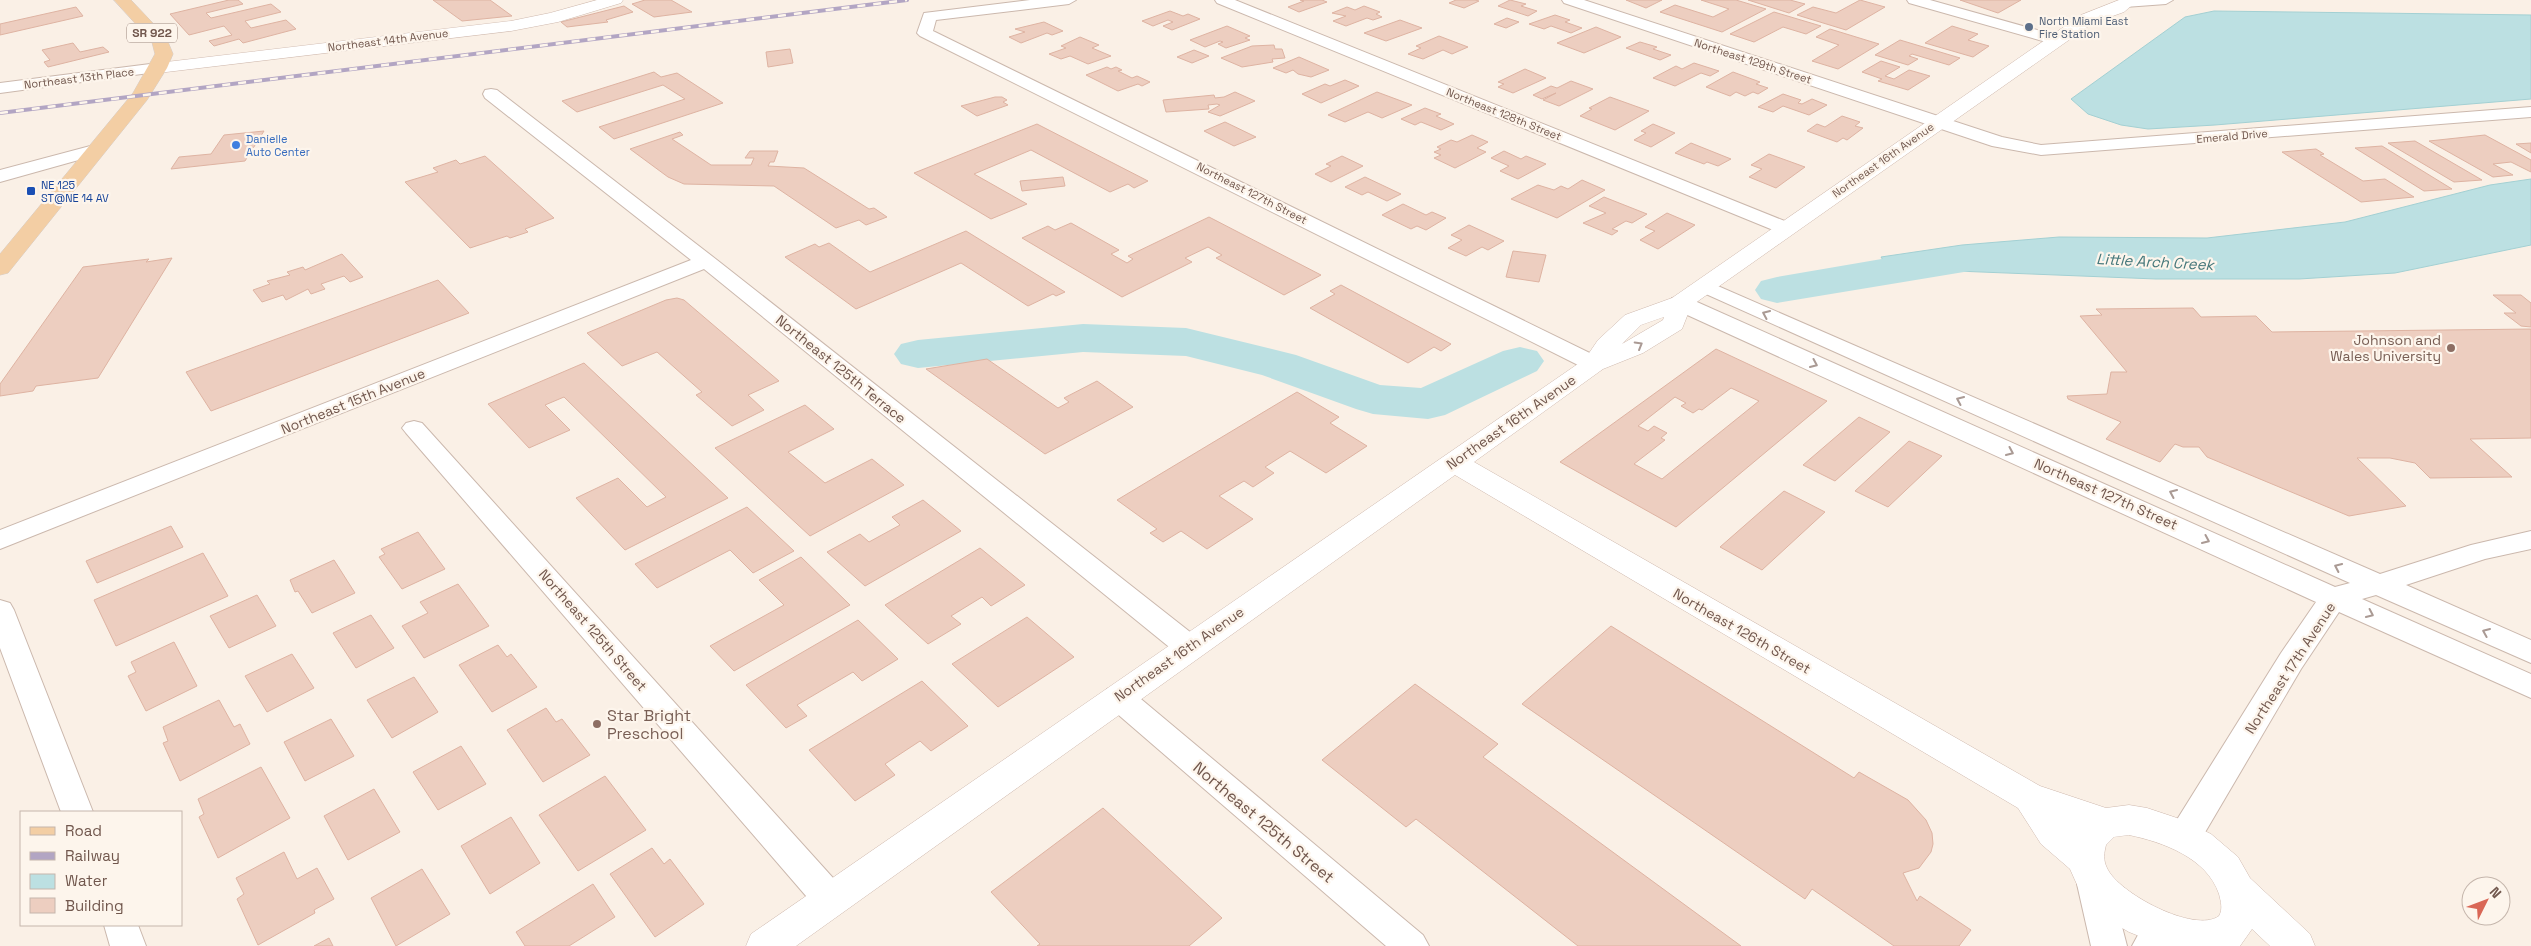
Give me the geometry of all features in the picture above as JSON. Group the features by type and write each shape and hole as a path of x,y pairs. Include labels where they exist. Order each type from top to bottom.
{"main road":[{"name":"SR 922","path":"0,268 94,150 140,96 158,68 164,54 160,41 122,0"}],"street":[{"name":"Northeast 14th Avenue","path":"158,68 511,26 552,18 615,0"},
{"name":"Northeast 127th Street","path":"1069,0 929,16 925,33 1594,364"},
{"name":"Northeast 128th Street","path":"1222,0 1785,228"},
{"name":"Northeast 129th Street","path":"1569,0 1937,122"},
{"path":"1914,0 2056,40"},
{"name":"Northeast 16th Avenue","path":"2088,19 2104,0"},
{"path":"2128,2 2166,0"},
{"name":"Northeast 16th Avenue","path":"765,946 1594,364 1634,348 1674,324 1680,303 1937,122 2088,19 2128,2"},
{"name":"Northeast 13th Place","path":"0,88 158,68"},
{"name":"Northeast 125th Terrace","path":"490,94 706,261 1190,647"},
{"name":"Emerald Drive","path":"1937,122 1998,142 2041,150 2531,112"},
{"path":"0,176 94,150"},
{"name":"Northeast 15th Avenue","path":"0,540 706,261"},
{"name":"Northeast 127th Street","path":"1704,286 2531,652"},
{"name":"Northeast 127th Street","path":"1680,303 1983,439 2329,604 2531,687"},
{"path":"1983,439 2004,419"},
{"name":"Northeast 125th Street","path":"414,428 831,900"},
{"name":"Northeast 126th Street","path":"1454,462 2030,798 2072,810 2105,824"},
{"name":"Northeast 17th Avenue","path":"2189,829 2329,604 2475,552 2531,540"},
{"path":"0,610 77,811"},
{"name":"Northeast 125th Street","path":"1118,697 1411,946"},
{"name":"Northeast 126th Street","path":"2030,798 2054,833 2089,869"},
{"path":"2089,869 2105,897 2126,914 2150,929 2191,943 2225,934 2237,924 2241,908 2237,890 2230,875 2189,829 2128,820 2105,824 2089,838 2089,869 2101,906 2109,946"},
{"path":"2237,890 2296,946"},
{"path":"121,926 128,946"}],"water":[{"path":"2214,11 2531,15 2531,99 2148,129 2121,125 2088,114 2071,99 2185,17"},
{"path":"2531,179 2531,245 2395,273 2299,279 2156,279 1956,271 1892,274 1881,257 1962,245 2059,237 2207,238 2345,222 2490,185"}],"building":[{"path":"229,0 238,0 243,4 206,13 211,18 271,4 281,12 245,21 251,28 286,20 296,29 243,43 239,39 214,46 209,41 232,35 224,26 189,35 170,14"},
{"path":"433,0 490,0 512,16 462,21"},
{"path":"645,0 671,0 692,12 654,17 632,4"},
{"path":"1300,0 1322,0 1327,2 1299,12 1288,7 1304,1"},
{"path":"1456,0 1479,1 1464,8 1449,3"},
{"path":"1510,0 1526,4 1521,6 1537,11 1528,16 1498,6"},
{"path":"1626,0 1662,0 1646,8"},
{"path":"1701,0 1736,0 1766,9 1722,32 1660,12 1675,5 1713,17 1729,9"},
{"path":"1748,0 1790,0 1805,4 1789,13"},
{"path":"1860,0 1885,7 1846,30 1797,15 1813,7 1836,13"},
{"path":"1960,0 2021,0 1998,13"},
{"path":"624,6 633,12 606,20 608,22 567,27 561,22"},
{"path":"1364,6 1380,12 1376,14 1382,17 1373,20 1367,18 1346,26 1333,21 1346,16 1332,13 1347,7 1355,10"},
{"path":"76,7 83,16 0,35 0,24"},
{"path":"1170,11 1183,16 1188,14 1200,19 1172,30 1163,26 1173,22 1168,20 1153,26 1142,21"},
{"path":"1774,12 1821,26 1806,34 1783,27 1754,42 1730,34"},
{"path":"1555,15 1570,20 1565,22 1582,28 1571,33 1551,26 1544,29 1529,24"},
{"path":"1507,18 1519,22 1506,28 1494,24"},
{"path":"1400,20 1422,28 1386,41 1364,33"},
{"path":"1044,22 1063,31 1052,35 1047,33 1021,43 1009,37 1025,32 1015,29"},
{"path":"1227,26 1250,36 1245,38 1250,40 1226,48 1218,44 1223,42 1220,41 1205,47 1190,40"},
{"path":"1952,26 1978,34 1968,40 1989,46 1973,57 1925,43"},
{"path":"1596,27 1621,37 1584,53 1557,43"},
{"path":"1830,29 1879,44 1838,69 1812,61 1839,45 1816,37"},
{"path":"1439,36 1468,47 1452,54 1443,50 1423,59 1408,54 1421,48 1416,46"},
{"path":"1080,37 1099,45 1092,48 1111,56 1088,64 1070,56 1061,59 1049,54 1066,48 1061,46"},
{"path":"1900,40 1960,58 1949,65 1912,54 1909,56 1918,59 1908,65 1875,55"},
{"path":"1640,42 1657,47 1653,49 1671,55 1660,60 1626,48"},
{"path":"73,43 80,52 103,47 109,52 48,67 44,62 50,60 42,50"},
{"path":"1274,45 1275,49 1282,49 1285,58 1272,59 1273,62 1242,67 1221,58 1252,46"},
{"path":"790,49 793,63 768,67 766,52"},
{"path":"1194,50 1209,56 1192,63 1177,57"},
{"path":"1299,57 1329,70 1311,77 1298,74 1293,70 1286,73 1273,68"},
{"path":"1881,61 1900,67 1885,76 1894,79 1909,70 1930,76 1908,90 1878,81 1882,79 1862,72"},
{"path":"1694,63 1719,71 1710,76 1701,73 1675,86 1653,78 1676,66 1682,69"},
{"path":"1107,67 1111,69 1116,67 1122,70 1118,71 1132,78 1137,76 1150,82 1142,86 1138,84 1118,91 1086,75"},
{"path":"1525,69 1546,78 1513,93 1498,87 1504,84 1498,82"},
{"path":"654,72 661,77 677,73 723,103 614,139 599,127 685,99 663,85 577,112 562,101"},
{"path":"1733,72 1760,82 1756,84 1768,88 1758,94 1753,92 1745,96 1736,92 1730,96 1706,87"},
{"path":"1345,80 1359,86 1321,103 1302,94 1325,84 1330,86"},
{"path":"1571,81 1593,89 1559,106 1543,100 1556,93 1542,99 1533,95 1551,86 1557,88"},
{"path":"1235,92 1255,101 1220,116 1208,112 1220,105 1217,104 1208,105 1209,109 1166,112 1163,100 1214,95 1215,98 1224,97"},
{"path":"1377,92 1412,105 1382,118 1368,112 1345,122 1328,115"},
{"path":"1783,94 1801,100 1798,103 1802,104 1812,99 1827,105 1809,115 1783,106 1773,112 1758,107"},
{"path":"995,97 1002,97 1007,100 1003,102 1008,105 977,116 961,106"},
{"path":"1610,97 1649,111 1615,130 1580,116 1592,109 1589,108"},
{"path":"1425,108 1441,114 1436,116 1454,124 1441,130 1421,122 1415,125 1401,119"},
{"path":"1842,116 1860,122 1855,126 1863,128 1847,140 1843,138 1837,142 1807,131 1817,124 1825,127"},
{"path":"1225,122 1256,137 1234,146 1204,131"},
{"path":"1037,124 1148,181 1134,188 1128,184 1110,192 1031,150 974,174 1027,204 991,219 914,173"},
{"path":"1653,124 1675,133 1651,147 1634,140 1646,133 1641,131"},
{"name":"Danielle Auto Center","path":"264,131 245,161 171,169 179,157 211,154 224,135"},
{"path":"680,132 683,135 672,139 711,165 751,165 754,158 745,158 750,151 778,151 774,162 770,162 768,166 804,168 869,209 874,208 887,217 866,225 859,220 836,228 774,186 684,184 668,177 630,149"},
{"path":"1472,135 1488,142 1477,148 1486,152 1455,168 1434,158 1441,155 1434,152 1441,149 1437,147 1451,140 1457,142"},
{"path":"2485,135 2531,160 2531,172 2511,162 2493,164 2513,175 2493,177 2429,141"},
{"path":"2415,141 2482,180 2454,182 2388,143"},
{"path":"1691,143 1731,159 1718,166 1707,162 1704,164 1675,153"},
{"path":"2531,143 2531,153 2516,144"},
{"path":"2382,146 2452,189 2424,191 2355,148"},
{"path":"2316,149 2324,154 2320,155 2363,181 2385,179 2414,197 2361,202 2282,152"},
{"path":"1504,151 1521,159 1526,156 1546,164 1518,179 1500,171 1509,166 1491,158"},
{"path":"1769,154 1805,167 1776,188 1749,177 1762,169 1751,165"},
{"path":"485,156 554,218 525,229 528,232 510,238 507,236 470,248 405,182 438,172 433,168 456,160 460,164"},
{"path":"1342,156 1363,166 1331,182 1315,174 1331,166 1326,164"},
{"path":"1063,177 1065,186 1022,191 1020,181"},
{"path":"1365,177 1401,194 1387,201 1368,192 1362,195 1345,187"},
{"path":"1582,180 1605,190 1557,218 1511,199 1538,185 1554,190 1561,186 1568,189"},
{"path":"1604,197 1647,214 1632,223 1626,221 1612,229 1618,231 1612,235 1583,223 1606,213 1589,206"},
{"path":"1403,204 1426,215 1432,212 1446,218 1426,230 1417,226 1411,229 1382,215"},
{"path":"1667,213 1695,225 1658,249 1640,240 1655,231 1645,227"},
{"path":"1209,217 1321,275 1284,295 1216,258 1222,255 1208,247 1185,258 1192,262 1122,297 1022,238 1048,226 1055,230 1071,223 1119,250 1111,254 1127,263 1133,259 1128,256"},
{"path":"1469,225 1504,241 1488,250 1482,247 1466,256 1448,248 1462,240 1451,235"},
{"path":"966,231 1065,292 1056,296 1053,294 1028,306 961,263 856,309 785,257 815,244 819,247 829,243 870,272"},
{"path":"1513,251 1546,255 1539,282 1506,277"},
{"path":"342,254 363,277 350,282 344,276 321,284 325,289 311,294 308,289 286,300 283,295 262,302 253,290 270,284 267,281 290,275 287,272 303,267 305,270"},
{"path":"172,258 98,378 36,386 33,391 0,396 0,384 83,267"},
{"path":"438,280 469,313 211,411 186,372"},
{"path":"1341,285 1451,344 1441,351 1434,347 1408,363 1310,308 1335,294 1330,291"},
{"path":"2493,295 2521,295 2531,303 2531,327 2521,326 2504,313 2516,313"},
{"path":"677,298 684,300 779,381 748,395 764,410 732,426 696,395 702,392 657,352 622,366 587,333 666,300"},
{"path":"2193,308 2201,317 2256,316 2272,332 2531,329 2531,438 2470,439 2512,477 2430,478 2415,463 2390,458 2357,458 2406,506 2349,516 2207,457 2199,447 2183,447 2175,444 2160,462 2106,439 2121,422 2068,399 2067,396 2107,394 2111,372 2127,372 2080,316 2102,315 2096,309"},
{"path":"1716,349 1827,401 1676,527 1560,462","holes":["1731,388 1759,401 1662,479 1634,464 1665,440 1661,438 1667,433 1654,426 1648,431 1638,426 1675,397 1686,403 1681,406 1693,413 1699,409 1702,410"]},
{"path":"987,359 1058,408 1069,402 1064,398 1097,381 1133,407 1045,454 926,369"},
{"path":"584,363 728,498 625,550 576,498 618,478 647,507 666,497 564,397 545,405 570,430 529,448 488,404"},
{"path":"1297,392 1339,417 1330,423 1367,446 1326,473 1290,451 1265,467 1274,473 1253,487 1244,481 1219,496 1253,519 1207,549 1181,531 1163,542 1150,533 1157,529 1117,500"},
{"path":"805,405 834,429 788,452 825,483 872,459 904,485 810,536 715,448"},
{"path":"1859,417 1890,432 1835,481 1803,465"},
{"path":"1909,441 1942,456 1888,507 1855,491"},
{"path":"1784,491 1825,512 1762,570 1720,547"},
{"path":"923,500 961,531 865,586 827,552 860,534 869,542 900,525 892,517"},
{"path":"747,507 794,551 753,573 730,550 657,588 635,564"},
{"path":"171,526 183,547 97,583 86,561"},
{"path":"418,532 445,569 402,589 379,557 385,554 381,549"},
{"path":"980,548 1025,585 991,606 982,597 951,616 961,624 928,644 885,605"},
{"path":"203,553 228,596 116,646 94,600"},
{"path":"801,557 850,605 734,671 710,646 784,605 759,580"},
{"path":"334,560 355,593 312,613 298,591 295,592 290,580"},
{"path":"458,584 489,626 424,658 402,626 428,613 420,602"},
{"path":"257,595 276,626 229,648 210,616"},
{"path":"371,615 394,648 356,668 333,633"},
{"path":"1027,617 1074,657 998,707 952,664"},
{"path":"858,620 898,659 862,681 853,672 797,705 807,716 786,728 746,685"},
{"path":"1611,626 1854,778 1859,772 1908,800 1926,820 1932,833 1933,844 1931,852 1919,868 1903,873 1917,901 1920,896 1971,930 1959,946 1894,946 1812,889 1805,899 1522,704"},
{"path":"174,642 197,686 146,711 128,676 136,672 131,662"},
{"path":"498,645 507,657 511,654 537,687 492,712 459,665"},
{"path":"292,654 314,688 267,712 245,676"},
{"path":"414,677 438,712 392,738 367,700"},
{"path":"922,681 968,726 931,751 920,741 885,764 895,775 855,801 809,750"},
{"path":"1415,684 1498,744 1483,757 1741,946 1578,946 1416,819 1406,827 1322,760"},
{"path":"219,700 234,727 240,724 250,744 180,781 163,743 168,741 163,727"},
{"path":"546,708 556,722 562,719 590,755 543,782 507,730"},
{"path":"331,719 354,756 305,781 284,742"},
{"path":"461,746 486,784 438,810 413,772"},
{"path":"261,767 290,818 218,858 199,817 204,814 198,799"},
{"path":"605,776 646,830 578,871 539,815"},
{"path":"374,789 400,832 348,860 324,816"},
{"path":"1103,808 1222,918 1189,946 1037,946 1040,944 991,892"},
{"path":"511,817 540,863 490,894 461,846"},
{"path":"652,848 664,864 670,859 704,904 655,937 610,874"},
{"path":"284,852 297,879 317,868 334,899 314,910 315,913 258,945 237,899 244,894 236,878"},
{"path":"422,869 450,914 396,946 371,898"},
{"path":"593,884 615,917 569,946 525,946 516,932"},
{"path":"329,938 333,946 314,946"}],"waterway":[{"name":"Little Arch Creek","path":"1777,290 1905,268 1961,261"},
{"path":"918,354 1083,338 1186,342 1279,365 1373,399 1428,404 1520,361"}],"railway":[{"path":"0,113 907,0"}],"place":[{"name":"North Miami East Fire Station","path":"2029,27"},
{"name":"Danielle Auto Center","path":"236,145"},
{"name":"NE 125 ST@NE 14 AV","path":"31,191"},
{"name":"Johnson and Wales University","path":"2451,348"},
{"name":"Star Bright Preschool","path":"597,724"}]}
